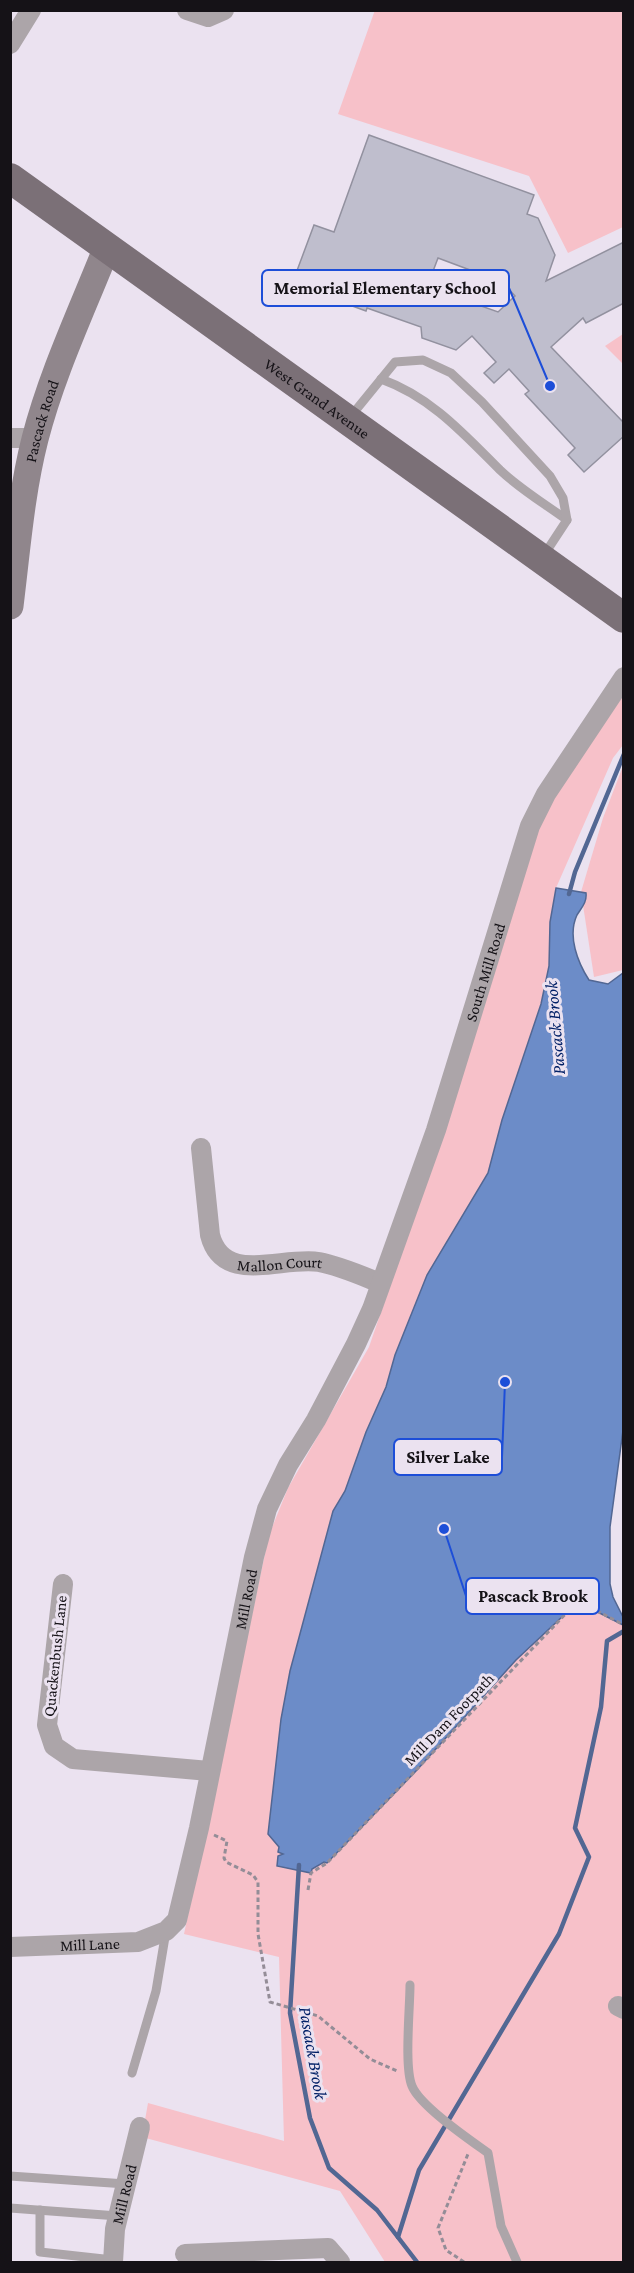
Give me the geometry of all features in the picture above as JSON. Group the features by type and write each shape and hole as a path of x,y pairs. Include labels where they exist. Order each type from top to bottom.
{"main road":[{"name":"West Grand Avenue","path":"10,178 624,618"}],"street":[{"path":"10,44 31,10"},
{"path":"186,10 208,17 224,10"},
{"name":"Pascack Road","path":"10,606 21,509 23,438 59,366 107,247"},
{"name":"South Mill Road","path":"380,1283 435,1130 530,825 546,794 624,677"},
{"name":"Mallon Court","path":"201,1148 210,1235 220,1256 230,1263 242,1266 299,1261 317,1262 340,1267 380,1283"},
{"name":"Mill Road","path":"166,1931 177,1920 180,1912 254,1557 267,1509 288,1465 316,1420 356,1344 380,1283"},
{"name":"Quackenbush Lane","path":"63,1584 47,1725 54,1746 73,1759 209,1771"},
{"name":"Mill Lane","path":"10,1947 138,1942 166,1931"},
{"name":"Mill Road","path":"113,2261 118,2216 140,2127"},
{"path":"184,2254 334,2255"}],"lane":[{"path":"348,420 395,362 423,360 451,373 482,402 550,476 563,498 567,520 541,559"},
{"path":"381,379 403,387 453,423 501,471 567,520"},
{"path":"132,2073 156,1991 166,1931"},
{"path":"410,1985 412,2088 431,2109 488,2153 501,2226 517,2262"},
{"path":"10,2176 126,2184"},
{"path":"10,2208 118,2216"},
{"path":"40,2210 40,2252 113,2261"}],"path":[{"name":"Mill Dam Footpath","path":"308,1890 311,1873 327,1863 578,1601 624,1625"},
{"path":"199,1828 227,1841 224,1858 226,1862 253,1875 258,1882 258,1934 270,2002 318,2016 370,2059 410,2077"},
{"path":"464,2262 446,2250 438,2228 470,2150"}],"shaded area":[{"path":"375,10 623,11 623,227 568,253 529,176 338,114"},
{"path":"623,334 623,364 605,346"},
{"path":"623,696 623,745 613,758 556,888 550,922 549,966 541,1004 502,1120 488,1173 427,1275 345,1491 333,1511 290,1671 281,1719 275,1776 279,1847 282,1857 311,1873 312,1869 327,1863 416,1771 516,1660 578,1601 623,1625 623,2262 385,2262 340,2191 142,2137 148,2103 284,2141 279,1957 184,1934 269,1535 288,1488 369,1347 460,1082 531,843 561,781"},
{"path":"623,766 623,970 594,977 581,892 603,818"}],"water":[{"path":"556,888 586,893 585,902 574,923 573,932 578,958 589,980 608,984 623,973 624,1423 610,1527 610,1584 613,1597 623,1617 623,1625 578,1602 516,1660 416,1771 327,1863 324,1862 312,1869 311,1873 277,1866 278,1856 283,1854 278,1852 279,1847 268,1834 281,1719 290,1671 333,1511 345,1491 427,1275 488,1173 502,1120 541,1004 549,966 550,922"}],"building":[{"path":"369,135 534,195 527,214 538,218 555,255 546,281 624,242 624,303 586,323 583,318 551,347 624,423 624,436 584,472 568,455 575,448 525,394 529,391 509,369 494,383 484,373 496,362 472,336 456,350 422,338 421,327 367,308 366,311 292,284 314,225 334,232","holes":["438,258 502,282 515,296 498,312 427,287"]}],"waterway":[{"name":"Pascack Brook","path":"569,894 575,872 624,754"},
{"path":"398,2237 419,2170 559,1934 589,1857 575,1828 601,1707 607,1641 624,1631"},
{"name":"Pascack Brook","path":"299,1865 290,2013 310,2118 329,2168 377,2210 417,2262"}],"place":[{"name":"Memorial Elementary School","path":"550,386"},
{"name":"Silver Lake","path":"505,1382"},
{"name":"Pascack Brook","path":"444,1529"}]}
